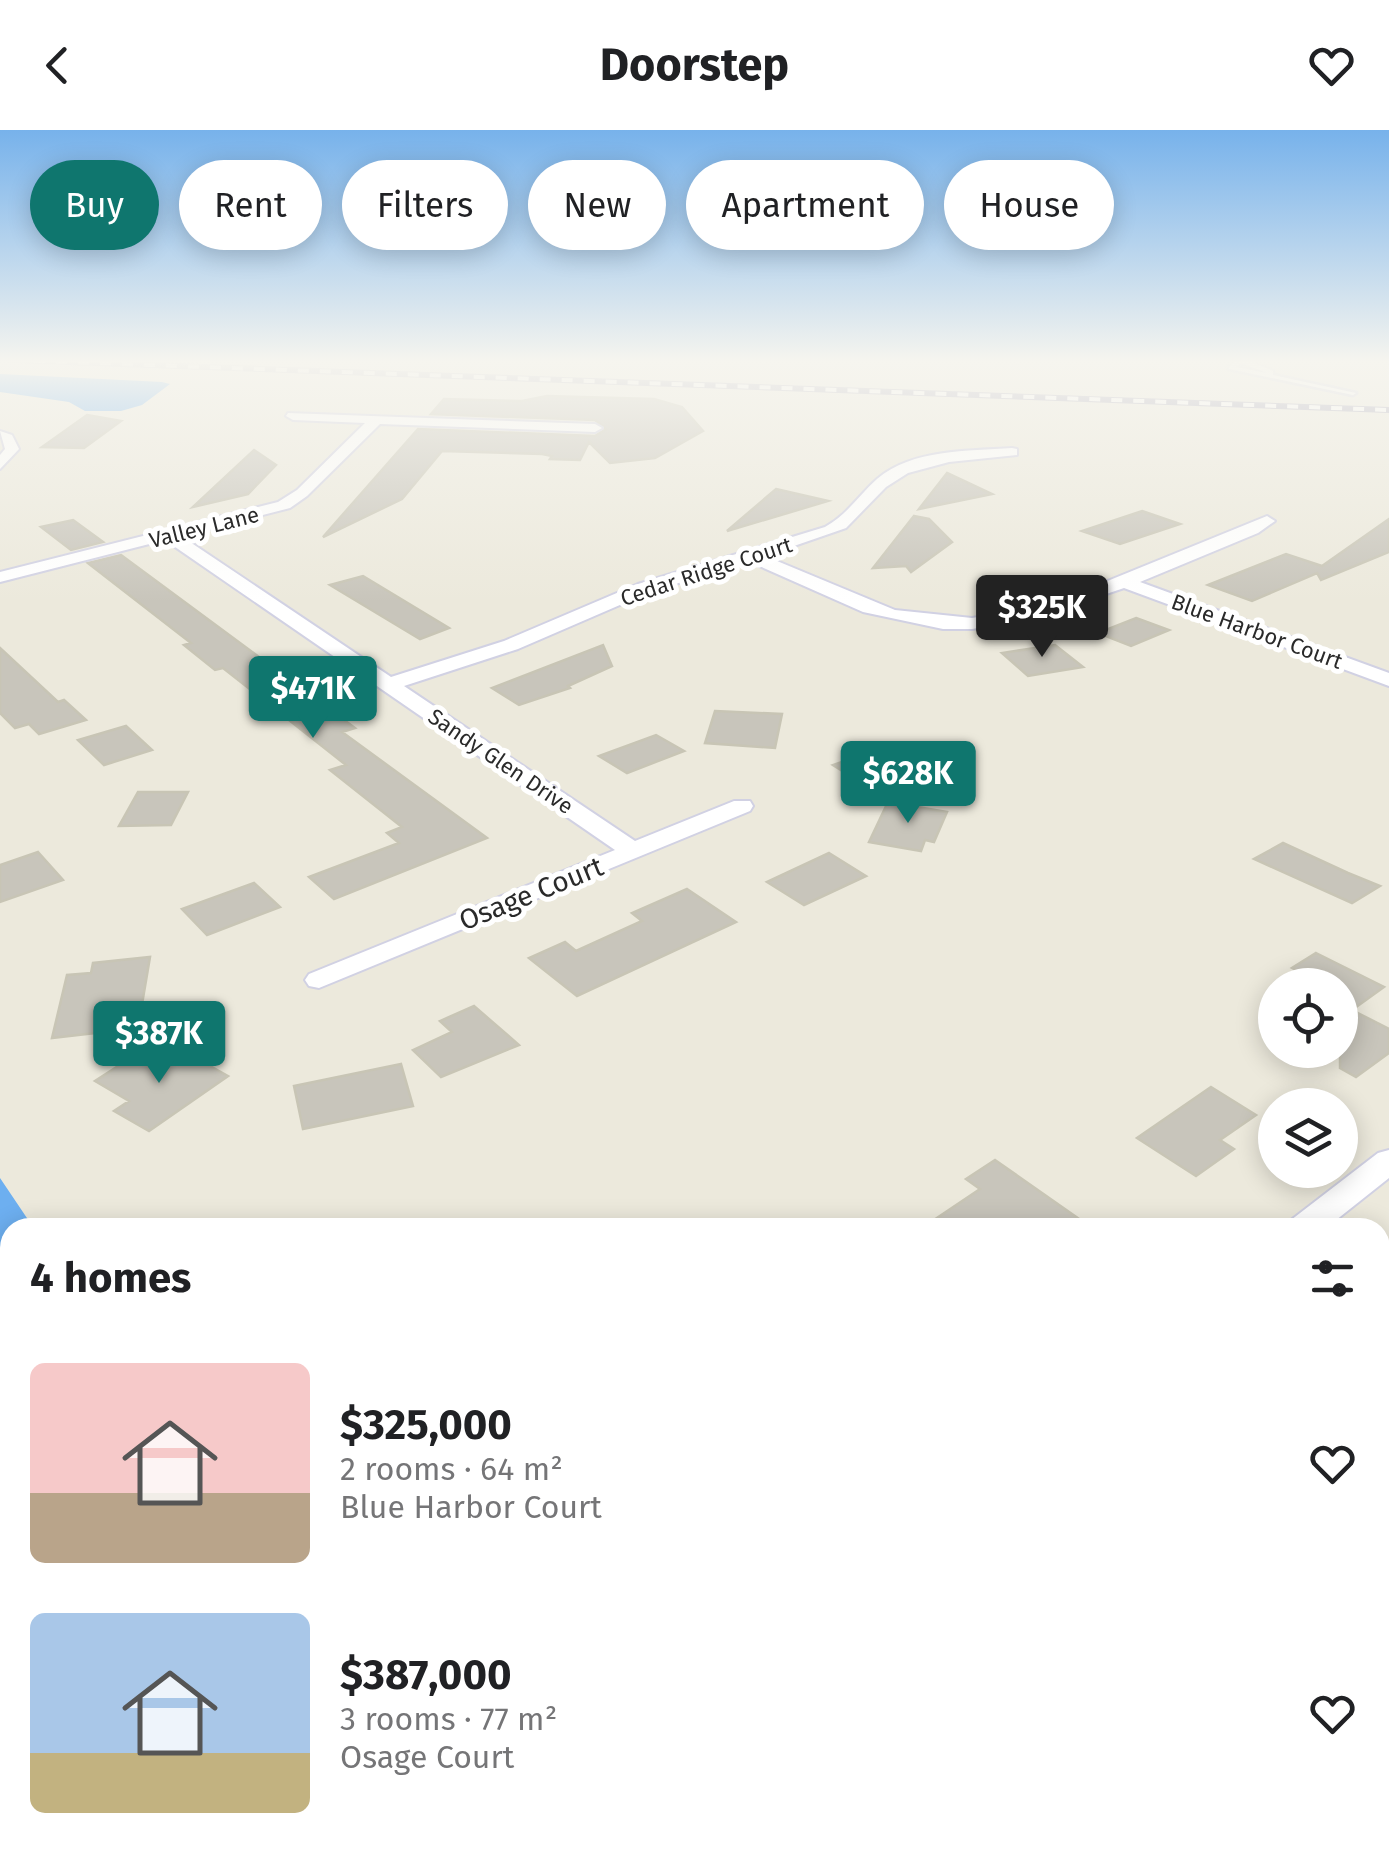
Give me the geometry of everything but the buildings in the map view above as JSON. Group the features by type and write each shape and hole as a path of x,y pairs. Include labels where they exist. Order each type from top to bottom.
{"street":[{"path":"0,465 12,450 8,441"},
{"name":"Valley Lane","path":"0,577 290,502 354,441"},
{"name":"Cedar Ridge Court","path":"388,685 484,655 644,588 845,524 880,485 903,470 946,458 1012,452"},
{"name":"Blue Harbor Court","path":"749,555 872,608 945,624 1017,620 1236,539 1267,522"},
{"name":"Sandy Glen Drive","path":"170,536 633,851"},
{"name":"Blue Harbor Court","path":"1125,582 1389,680"},
{"name":"Osage Court","path":"319,980 742,806"},
{"path":"1317,1218 1389,1161"}],"water":[{"path":"0,1178 27,1218 0,1218"}]}
